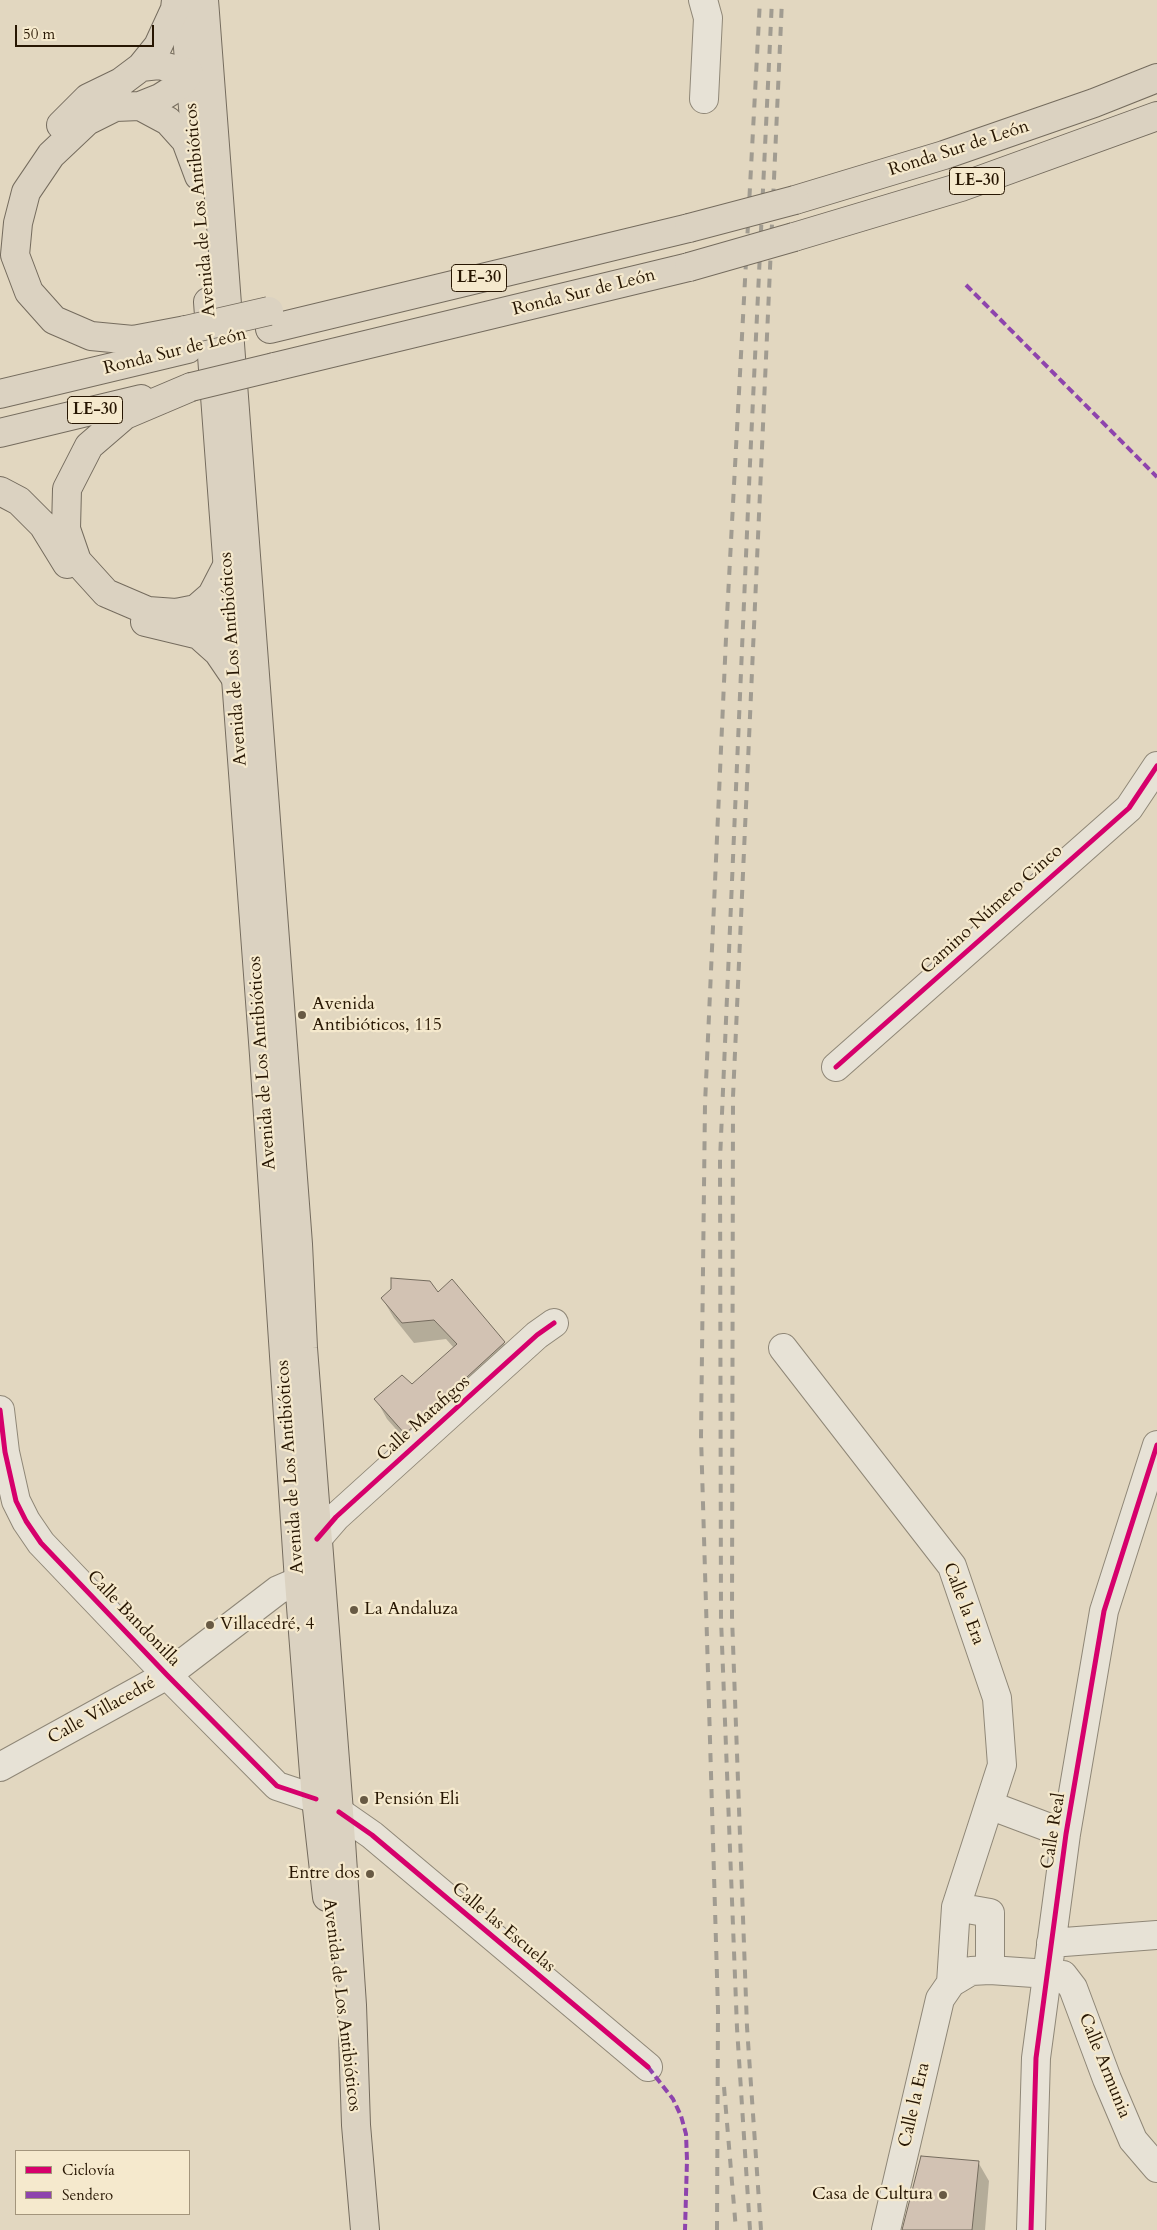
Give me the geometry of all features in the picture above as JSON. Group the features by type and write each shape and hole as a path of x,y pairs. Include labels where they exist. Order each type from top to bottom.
{"main road":[{"path":"0,218 21,171 52,134 88,98 121,82 141,67 158,46 175,9 176,0"},
{"name":"Avenida de Los Antibióticos","path":"184,0 199,176 264,1055 299,1581 316,1799 340,2008 356,2124"},
{"path":"187,339 132,340 91,336 54,320 29,292 16,255 18,223 26,192 51,155 87,121 115,107 140,106 160,98 180,86 189,73 198,50 195,0"},
{"name":"Avenida de Los Antibióticos","path":"204,0 274,912 298,1244 303,1348 325,1509 318,1539 352,2005 356,2124 364,2230"},
{"path":"141,67 159,65 189,73 200,87 211,205 224,263"},
{"name":"Ronda Sur de León","path":"0,394 187,339 270,320 306,320 689,228 795,200 944,155 1094,103 1157,78"},
{"path":"140,106 168,121 186,141 199,176"},
{"name":"Ronda Sur de León","path":"0,433 689,267 961,187 1157,116"},
{"path":"231,351 226,412 238,597 232,624 242,656 260,866 274,912"},
{"path":"191,386 126,415 89,446 67,489 66,528 77,561 106,593 148,610 176,613 196,609 213,612 232,624"},
{"path":"0,491 19,501 43,526 88,592 117,613 158,626 199,635 212,634 232,624"},
{"path":"196,609 212,595 227,566"},
{"path":"199,635 218,652 236,677"},
{"path":"264,1055 276,1098 286,1228 298,1244 286,1262 280,1294"},
{"path":"318,1539 308,1554 299,1581 312,1592 319,1682 332,1721"},
{"path":"336,1771 316,1799 339,1812"}],"street":[{"path":"703,0 708,18 704,99"},
{"name":"Camino Número Cinco","path":"836,1067 1129,808 1157,766"},
{"name":"Calle Matafigos","path":"325,1509 554,1323"},
{"name":"Calle la Era","path":"782,1348 952,1566 997,1698 1002,1765 956,1907 951,1983 940,1999 886,2230"},
{"name":"Calle Bandonilla","path":"0,1410 8,1502 26,1521 41,1543 167,1675 277,1786 316,1799"},
{"name":"Calle Real","path":"1031,2230 1036,2058 1066,1834 1104,1611 1157,1446"},
{"name":"Calle Villacedré","path":"0,1767 167,1675 278,1590 299,1581"},
{"path":"989,1805 1066,1834"},
{"name":"Calle las Escuelas","path":"339,1812 372,1835 648,2067"},
{"path":"956,1907 990,1913 990,1970"},
{"path":"1051,1943 1157,1935"},
{"path":"951,1983 971,1971 990,1970 1046,1974"},
{"name":"Calle Armunia","path":"1046,1974 1063,1975 1073,1988 1107,2079 1133,2140 1157,2168"}],"building":[{"path":"391,1278 430,1281 438,1292 452,1279 505,1342 405,1434 374,1399 402,1375 412,1384 457,1344 434,1320 402,1323 381,1298 391,1289"},
{"name":"Casa de Cultura","path":"921,2156 979,2161 972,2230 902,2230"}],"railway":[{"path":"717,2230 718,2010 701,1436 705,1104 727,616 760,0"},
{"path":"750,2230 737,2028 721,1619 720,1160 772,0"},
{"path":"761,2230 747,2027 732,1617 733,1097 782,0"},
{"path":"724,2087 736,2230"}],"marked path":[{"path":"966,285 1157,477"},
{"path":"648,2067 673,2099 681,2116 686,2134 685,2230"}],"cycle path":[{"path":"836,1067 1129,808 1157,766"},
{"path":"317,1539 336,1517 537,1335 554,1323"},
{"path":"0,1410 5,1452 16,1501 26,1521 41,1543 167,1675 277,1786 316,1799"},
{"path":"1031,2230 1036,2058 1066,1834 1104,1611 1157,1445"},
{"path":"339,1812 372,1835 648,2067"}],"place":[{"name":"Avenida Antibióticos, 115","path":"302,1015"},
{"name":"La Andaluza","path":"354,1610"},
{"name":"Villacedré, 4","path":"210,1625"},
{"name":"Pensión Eli","path":"364,1800"},
{"name":"Entre dos","path":"370,1874"},
{"name":"Casa de Cultura","path":"943,2195"}]}
